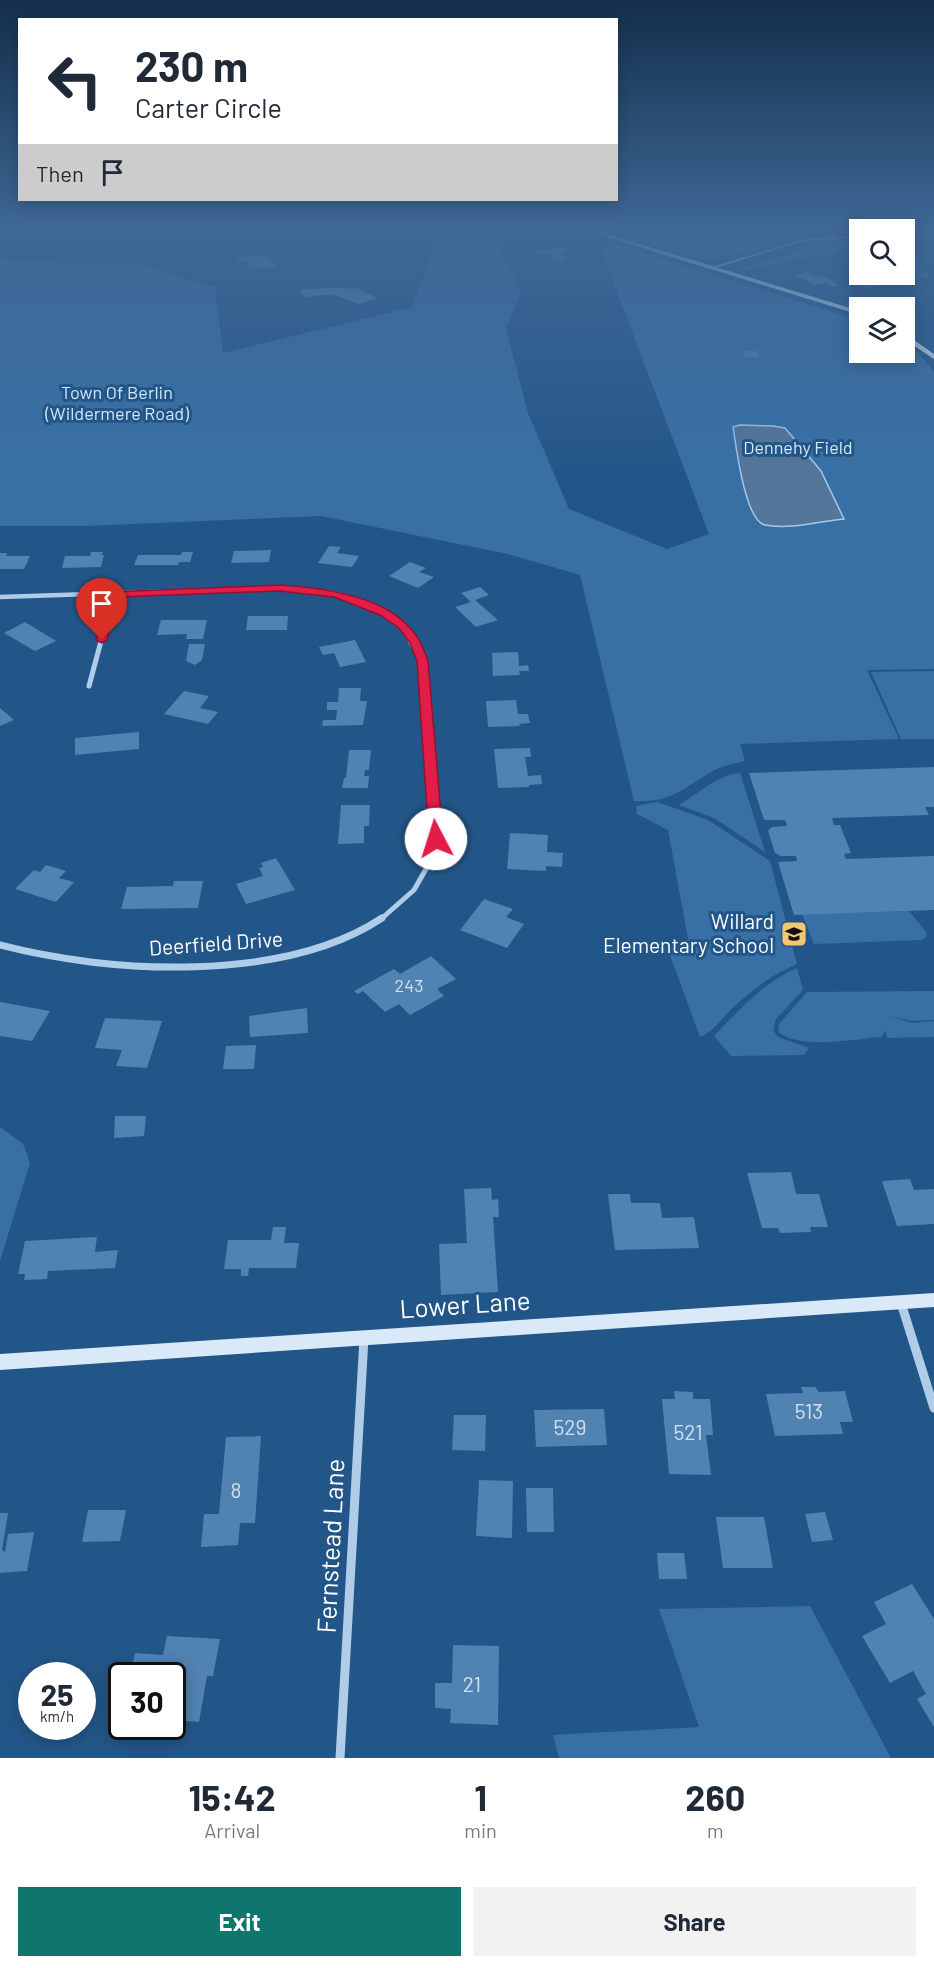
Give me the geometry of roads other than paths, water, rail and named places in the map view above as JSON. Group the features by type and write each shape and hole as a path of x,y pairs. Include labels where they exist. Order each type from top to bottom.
{"main road":[{"path":"915,343 934,357"},
{"name":"Lower Lane","path":"0,1362 934,1300"}],"street":[{"name":"Deerfield Drive","path":"0,597 279,588 337,594 384,613 403,626 416,642 422,661 436,839 428,867 410,895 382,919 346,938 300,954 232,963 175,966 120,965 60,958 0,945"},
{"path":"89,686 114,594"},
{"path":"901,1302 934,1408"},
{"name":"Fernstead Lane","path":"340,1758 364,1337"}],"place":[{"name":"Willard Elementary School","path":"794,934"}],"park label":[{"name":"Town Of Berlin (Wildermere Road)","path":"117,403"},
{"name":"Dennehy Field","path":"798,448"}]}
